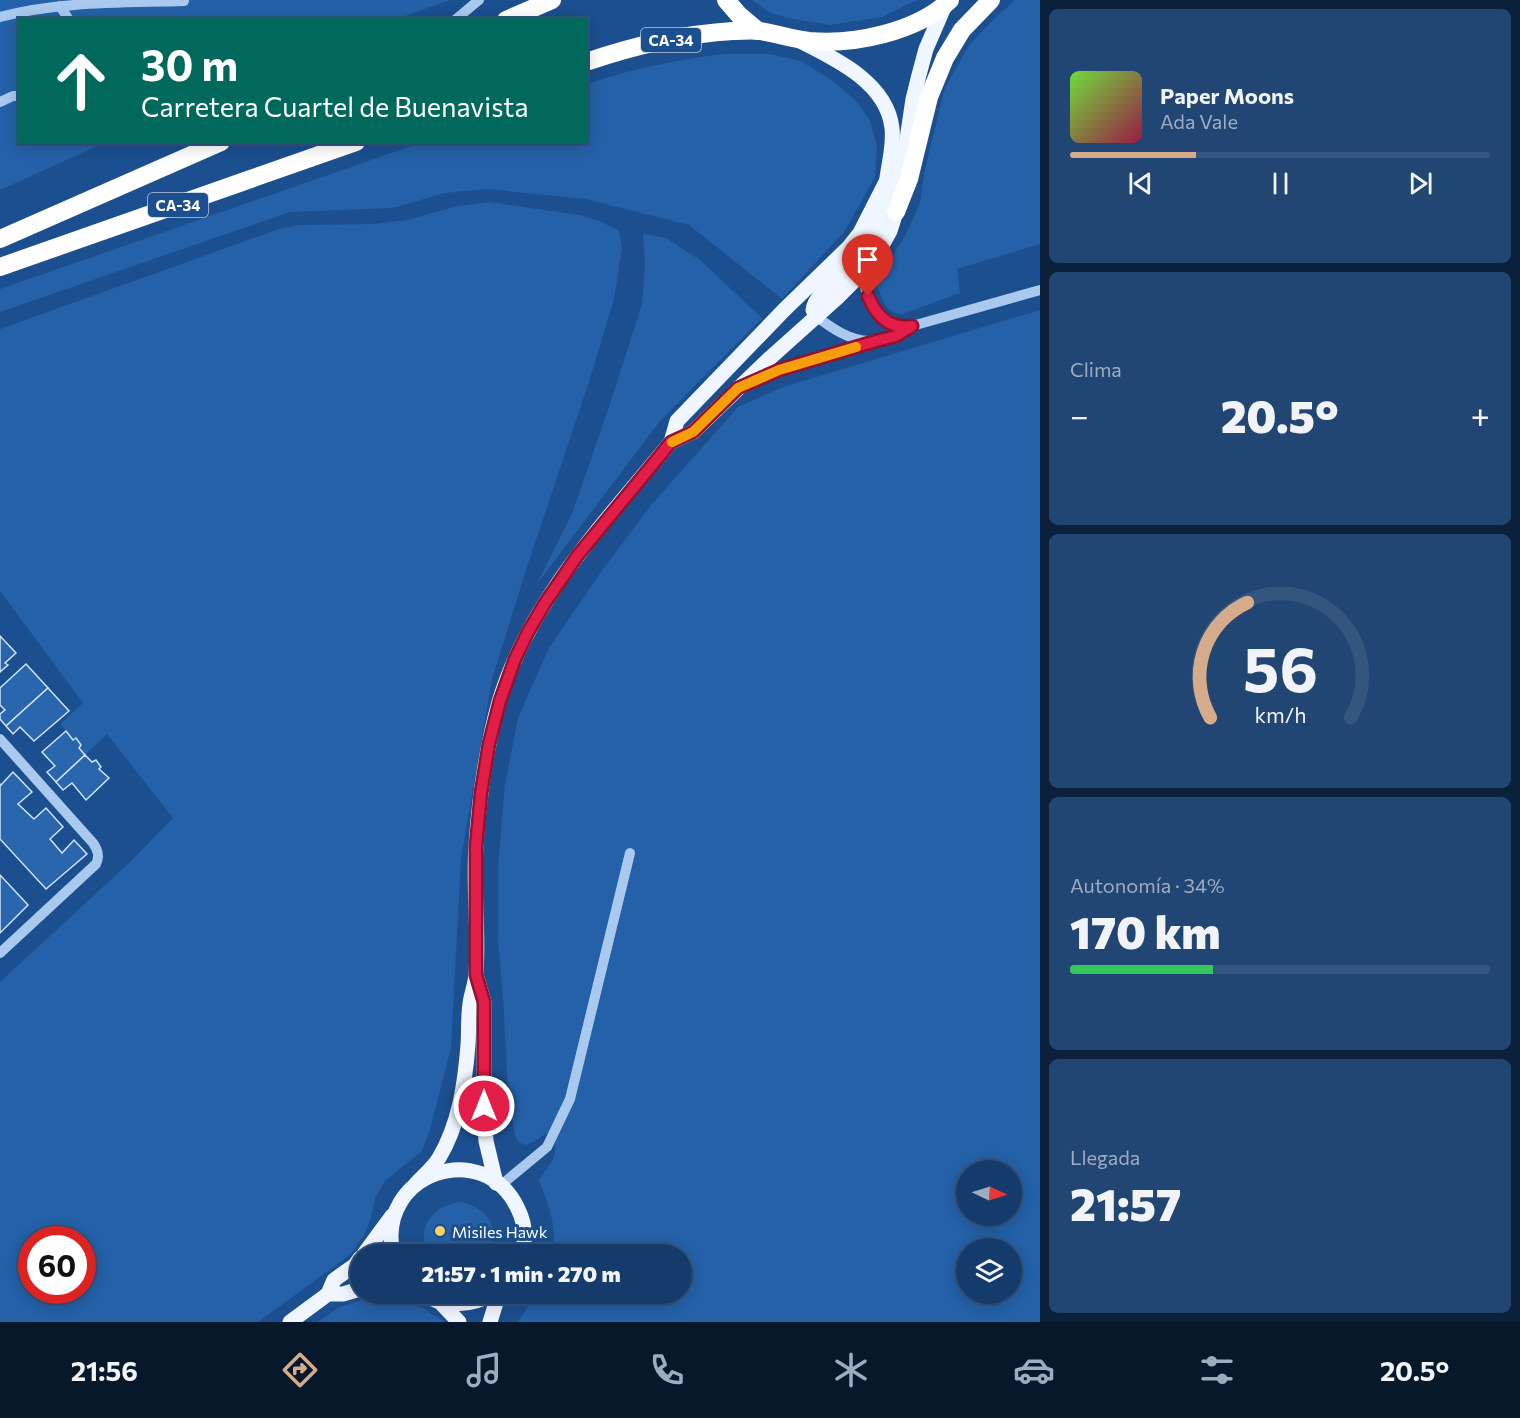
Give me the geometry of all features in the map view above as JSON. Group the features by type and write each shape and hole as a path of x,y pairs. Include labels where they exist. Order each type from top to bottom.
{"highway":[{"path":"512,18 552,0"},
{"name":"CA-34","path":"726,0 758,31"},
{"path":"896,212 909,179 929,97 945,58 962,30 991,0"},
{"name":"CA-34","path":"588,61 620,50 700,34 758,31 796,39 838,42 887,33 919,21 948,2"},
{"name":"CA-34","path":"0,239 216,144"},
{"name":"CA-34","path":"0,267 350,144"}],"main road":[{"path":"671,442 693,432 796,334 817,317 866,269 890,231 896,212 917,83 926,49 948,2"},
{"path":"796,39 834,58 861,77 880,96 889,115 892,129 892,153 885,198 877,223 865,249 814,302 813,310 817,317"},
{"path":"371,1244 403,1197 438,1160 453,1128 461,1098 470,1003 476,975 476,847 489,744 504,690 528,632 578,555 671,442 677,421 784,310 849,247 860,233 887,180"},
{"path":"476,975 484,1002 486,1141 498,1184"},
{"path":"415,1185 428,1176 443,1171 476,1172 490,1178 514,1200 521,1215 524,1231 523,1244"},
{"path":"391,1244 391,1227 395,1211"},
{"path":"290,1322 328,1294 334,1280 350,1267"},
{"path":"328,1294 350,1292"},
{"path":"442,1304 459,1322"},
{"path":"490,1322 496,1304"}],"street":[{"path":"457,18 479,0"},
{"path":"0,17 17,12 60,6 184,1"},
{"path":"60,6 68,18"},
{"path":"0,102 18,96"},
{"path":"866,269 865,284 874,310 893,325 901,327 912,326 1040,290"},
{"path":"817,317 844,335 860,340 876,341"},
{"path":"738,388 779,370 896,336 912,326"},
{"path":"0,739 93,843 99,857 96,864 0,953"},
{"path":"498,1184 547,1147 570,1099 630,853"}],"shaded area":[{"path":"0,0 450,0 400,18 18,18 18,144 102,144 0,190"},
{"path":"752,0 917,0 882,17 830,25 787,18 769,12"},
{"path":"1015,0 1040,0 1040,244 957,269 960,293 903,314 894,313 886,307 876,284 877,275 905,236 920,203 925,168 945,88 969,45"},
{"path":"722,54 770,54 801,61 833,81 857,102 870,121 877,146 875,177 844,232 782,299 689,225 585,199 487,189 445,193 393,208 290,212 0,312 0,289 417,144 588,144 588,84 688,59"},
{"path":"490,202 579,215 600,221 619,231 622,249 614,299 589,382 492,679 461,859 451,1048 429,1133 421,1152 385,1181 375,1198 371,1218 363,1237 358,1244 350,1244 350,1255 258,1322 0,1322 0,982 129,863 173,818 107,734 85,755 79,748 81,745 76,739 73,740 60,724 83,703 0,591 0,329 279,229 299,225 375,224 407,220 457,206"},
{"path":"643,234 666,238 700,260 762,318 660,421 537,584 573,511 642,304 645,264"},
{"path":"1040,310 1040,1322 518,1322 529,1304 692,1304 692,1244 554,1244 549,1207 539,1180 555,1154 553,1135 545,1134 526,1145 518,1142 508,1095 498,938 498,868 505,784 518,718 549,648 601,572 652,504 738,407 783,387"},
{"name":"Misiles Hawk","path":"461,1202 485,1214 493,1228 493,1244 425,1244 424,1235 430,1219 435,1212"},
{"path":"350,1304 408,1304 423,1308 445,1322 317,1322 340,1307"}],"building":[{"path":"0,636 16,653 5,663 8,665 0,672"},
{"path":"26,664 48,688 6,726 0,719 0,714 5,710 0,705 0,688"},
{"path":"48,688 69,711 34,741 20,727 13,734 6,726"},
{"path":"66,731 73,740 76,738 81,745 79,748 85,755 56,782 47,772 55,766 42,752"},
{"path":"85,755 92,762 96,760 101,767 99,769 109,778 86,800 72,783 63,790 56,782"},
{"path":"13,772 32,792 18,804 34,819 46,808 63,827 50,839 62,853 74,840 87,854 46,889 0,839 0,784"},
{"path":"0,875 28,905 0,933"}],"slow traffic":[{"path":"672,442 693,432 738,388 779,370 856,347"}],"place":[{"name":"Misiles Hawk","path":"440,1231"}],"route":[{"path":"484,1106 484,1002 476,975 477,829 489,744 500,701 515,659 545,603 578,555 671,442 693,432 738,388 779,370 896,336 912,326 901,327 888,322 874,310 868,296"}]}
